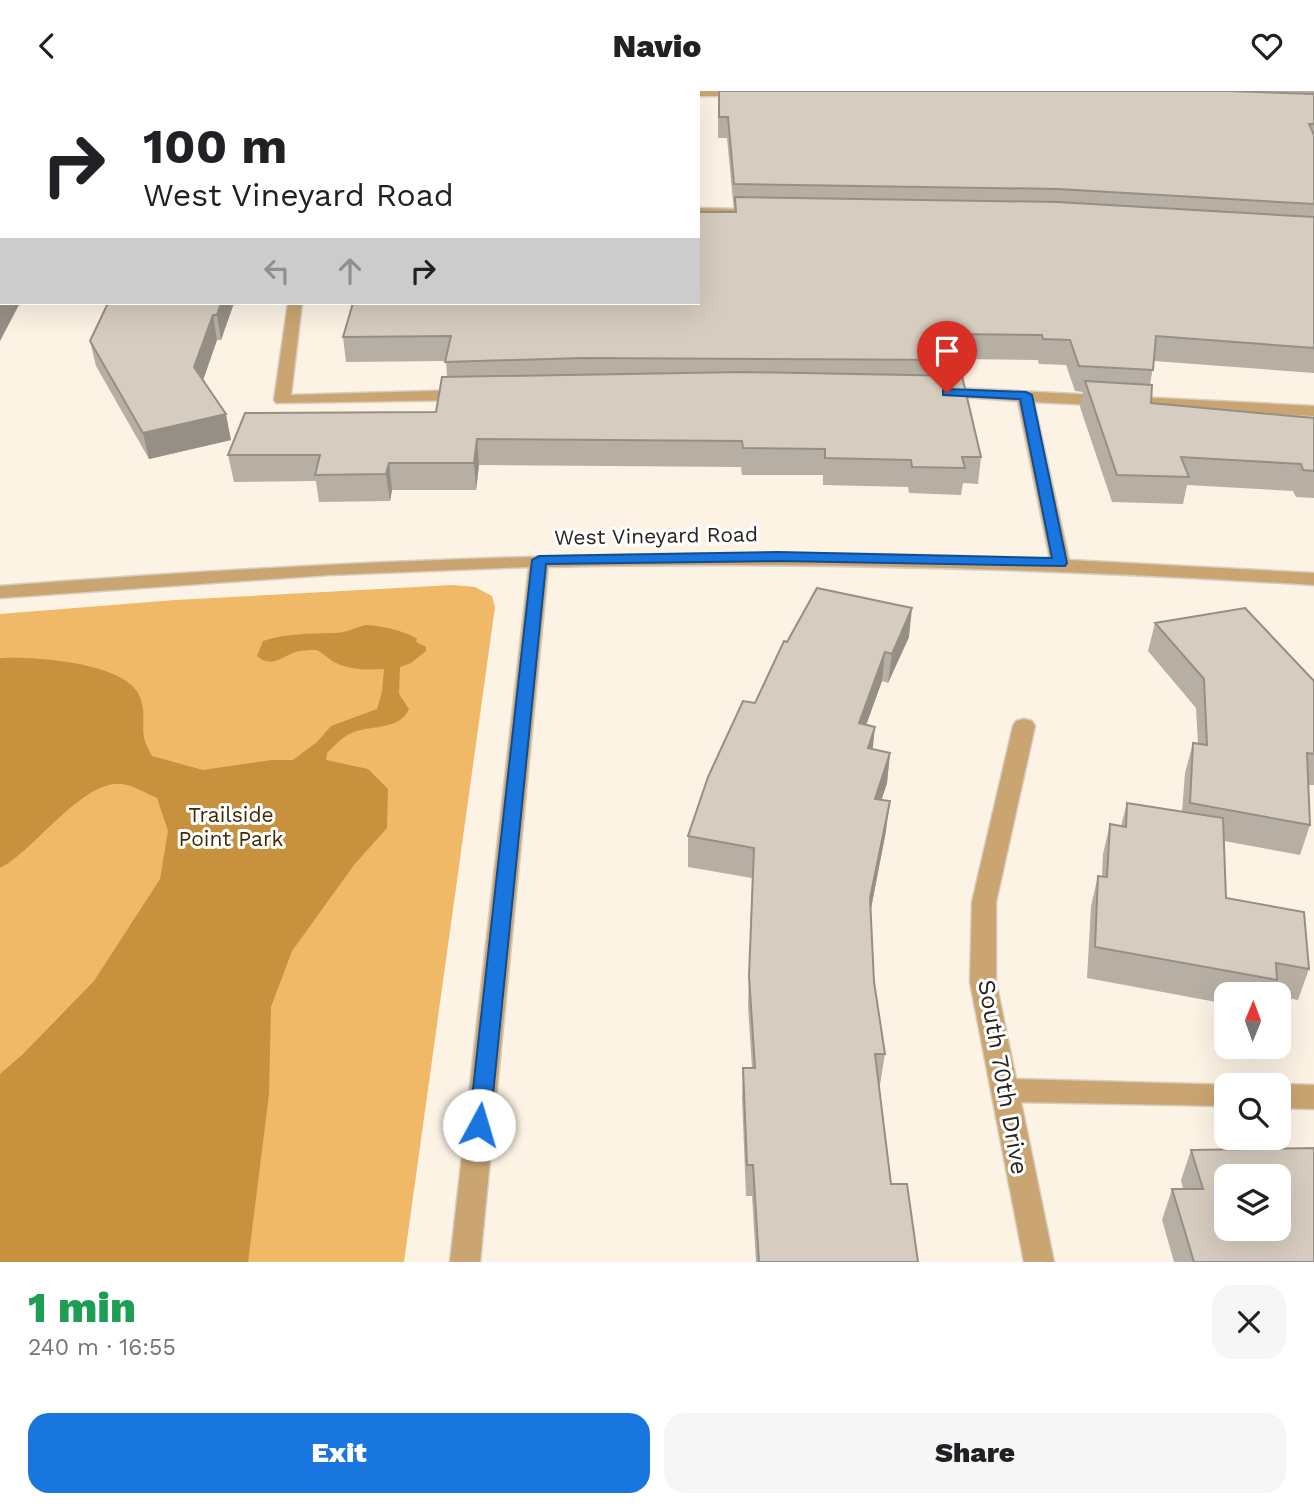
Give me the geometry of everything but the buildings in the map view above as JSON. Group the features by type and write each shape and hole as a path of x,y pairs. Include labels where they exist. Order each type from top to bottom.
{"street":[{"path":"700,92 763,93"},
{"path":"700,212 751,213"},
{"path":"295,305 282,400 488,394"},
{"path":"921,391 1314,411"},
{"path":"1026,395 1060,563"},
{"name":"West Vineyard Road","path":"0,592 317,568 539,560 778,557 1060,563 1314,579"},
{"path":"465,1262 539,560"},
{"name":"South 70th Drive","path":"1024,726 984,902 983,982 1039,1262"},
{"path":"1003,1090 1214,1095"},
{"path":"1291,1096 1314,1097"}],"green space":[{"name":"Trailside Point Park","path":"453,585 475,587 492,596 495,607 404,1262 0,1262 0,614 175,600"}],"shaded area":[{"path":"365,625 406,633 426,647 426,651 411,663 400,667 399,694 409,709 405,716 393,724 350,734 327,753 326,760 368,769 388,789 387,828 354,865 292,951 271,1007 269,1094 248,1262 0,1262 0,1074 94,981 160,879 168,831 157,798 122,784 106,786 90,793 74,805 28,848 0,868 0,658 33,658 75,663 114,674 129,683 138,693 143,707 146,745 152,756 203,770 272,760 293,760 317,742 331,726 377,709 384,669 348,667 333,662 316,650 299,651 271,662 257,656 263,641 272,638 338,633"}],"route":[{"path":"479,1125 539,560 778,557 1060,563 1026,395 947,393"}]}
